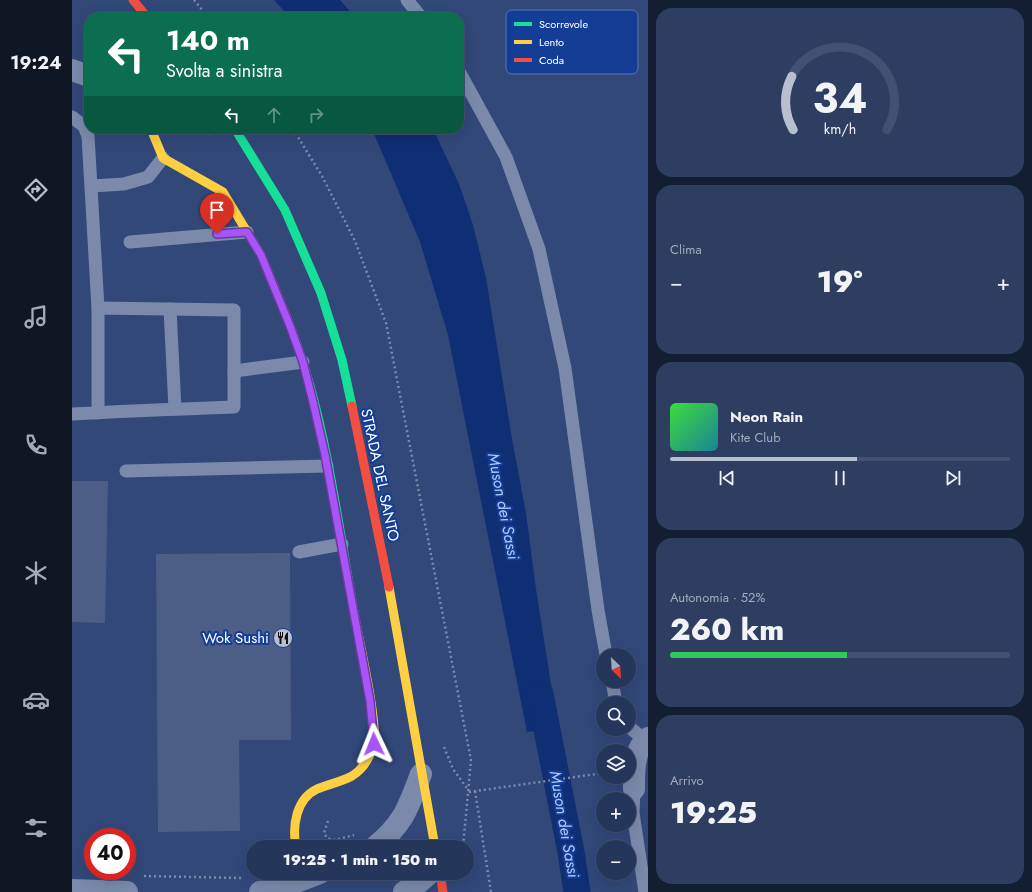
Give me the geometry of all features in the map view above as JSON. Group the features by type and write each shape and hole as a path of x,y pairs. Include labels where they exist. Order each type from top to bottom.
{"street":[{"path":"133,0 143,12"},
{"path":"72,70 84,74"},
{"path":"153,134 163,158 223,192 261,255 303,362 327,466 370,701 374,744 366,763 358,773 346,780 325,786 306,794 296,810 294,840"},
{"name":"STRADA DEL SANTO","path":"238,134 285,210 321,293 342,360 380,539 434,840"},
{"path":"634,789 634,770 641,735"},
{"path":"384,840 392,833 407,812 422,774"},
{"path":"254,885 275,890 299,880"},
{"path":"404,892 422,880"},
{"path":"441,880 443,892"},
{"path":"72,890 132,884"}],"lane":[{"path":"407,0 417,12"},
{"path":"464,80 506,157 541,255 565,368 598,610 605,648"},
{"path":"72,117 84,126"},
{"path":"87,134 92,186 98,308 98,413"},
{"path":"92,186 124,184 148,177 163,158"},
{"path":"130,242 247,232"},
{"path":"72,414 234,407 234,310 98,308"},
{"path":"170,309 176,409"},
{"path":"234,371 303,362"},
{"path":"126,471 327,466"},
{"path":"298,552 342,544"},
{"path":"634,789 633,813 645,892"}],"path":[{"path":"194,0 204,12"},
{"path":"296,134 322,176 355,241 386,323 471,760 464,840"},
{"path":"442,744 453,769 469,792"},
{"path":"469,792 596,774"},
{"path":"475,791 491,892"},
{"path":"132,884 254,885"}],"water":[{"path":"274,0 340,0 351,12 285,12"},
{"path":"374,134 435,134 459,184 473,225 486,278 512,439 526,513 536,589 558,729 527,732 448,335 420,242"}],"building":[{"path":"72,481 108,481 105,623 72,622"},
{"path":"290,553 291,740 239,740 240,831 158,832 156,554"}],"waterway":[{"name":"Muson dei Sassi","path":"540,694 571,852 577,892"}],"traffic: fast":[{"path":"238,134 285,210 321,293 342,360 352,406"},
{"path":"287,318 300,353 320,426 335,500 354,612"}],"traffic: slow":[{"path":"153,134 163,158 223,192 261,255 287,318"},
{"path":"389,587 434,840"},
{"path":"295,840 295,822 304,799 317,789 344,780 356,774 365,764 373,747 374,722 368,682 354,612"}],"traffic: jam":[{"path":"133,0 143,12"},
{"path":"352,406 389,587"},
{"path":"441,880 443,892"}],"place":[{"name":"Wok Sushi","path":"283,638"}],"route":[{"path":"217,234 247,232 261,255 303,362 323,444 370,701 374,744"}]}
